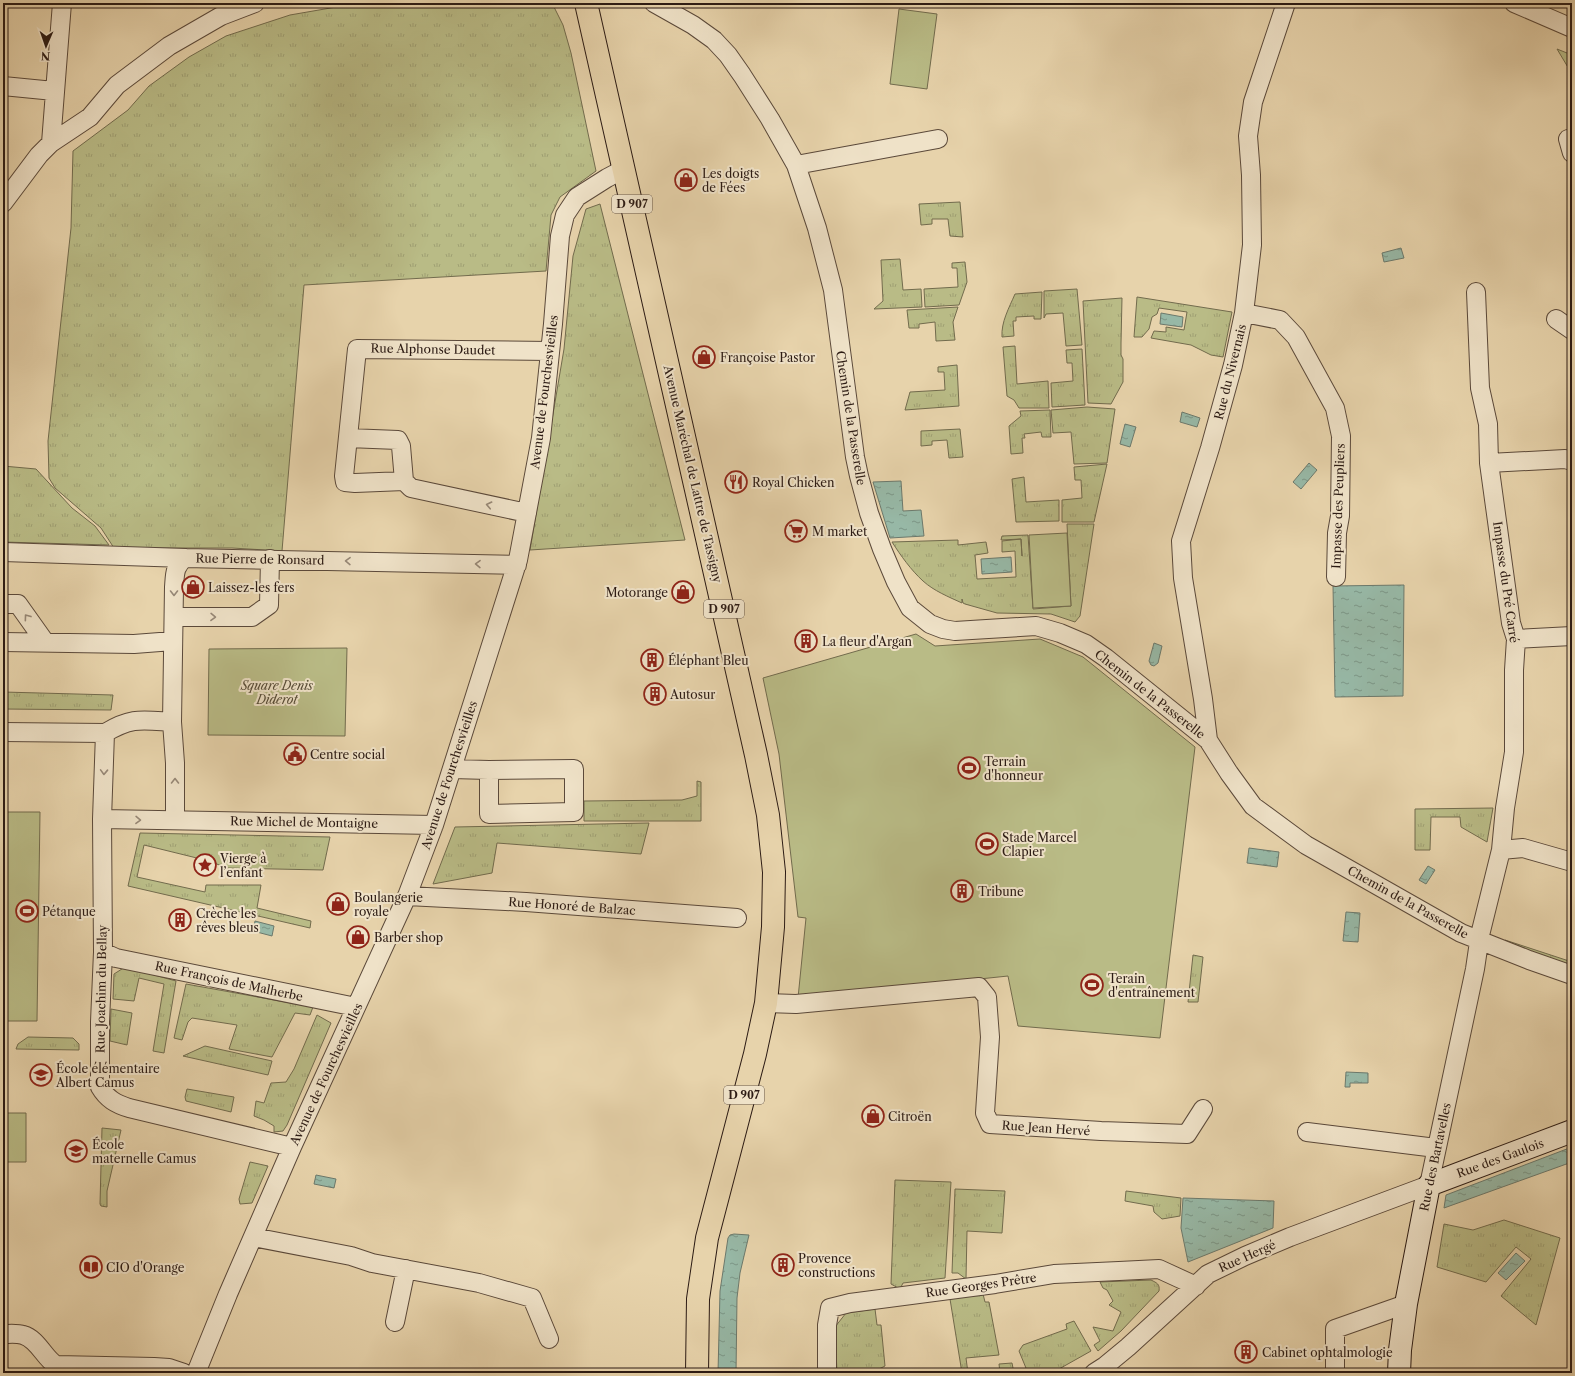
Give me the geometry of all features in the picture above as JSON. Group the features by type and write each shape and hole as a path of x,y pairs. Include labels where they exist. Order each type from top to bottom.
{"main road":[{"name":"Avenue Maréchal de Lattre de Tassigny","path":"586,3 740,679 768,816 774,872 774,902 766,1003 755,1054 707,1238 698,1299 697,1373"}],"street":[{"path":"50,143 62,3"},
{"path":"3,203 39,155 50,143 90,117 117,85 169,46 221,16 256,3"},
{"name":"Chemin de la Passerelle","path":"654,3 693,25 714,40 728,55 770,120 796,165 819,236 833,290 858,476 882,549 896,582 910,608 930,624 943,629 954,631 1036,626 1060,633 1086,644 1106,658 1208,740 1229,773 1253,806 1306,845 1461,933 1572,975"},
{"name":"Rue du Nivernais","path":"1208,740 1183,578 1181,541 1212,441 1233,365 1244,313 1252,245 1251,182 1248,136 1250,116 1253,102 1286,3"},
{"path":"1514,3 1572,28"},
{"path":"3,86 54,91"},
{"path":"796,165 938,139"},
{"name":"Avenue de Fourchesvieilles","path":"196,1373 228,1294 292,1147 407,896 434,825 517,565 541,438 560,236 565,215 577,197 624,169"},
{"name":"Impasse du Pré Carré","path":"1476,292 1480,388 1488,424 1489,463 1511,623 1516,639 1514,670 1514,752 1505,808 1501,850 1479,941"},
{"name":"Impasse des Peupliers","path":"1244,313 1280,320 1296,337 1335,408 1341,436 1340,516 1337,533 1336,577"},
{"path":"1556,319 1572,330"},
{"name":"Rue Alphonse Daudet","path":"527,513 407,484 349,484 345,482 344,476 357,348 550,351"},
{"path":"348,438 398,440 401,446 407,484"},
{"path":"1489,463 1565,459 1572,462"},
{"name":"Rue Pierre de Ronsard","path":"3,552 185,558 517,565"},
{"path":"175,820 175,763 172,722 174,587 176,567 179,562 185,558"},
{"path":"174,617 252,618 269,606 270,559"},
{"path":"3,604 18,604 45,642"},
{"path":"1516,639 1572,636"},
{"path":"3,642 134,644 173,641"},
{"path":"3,732 105,733 119,725 135,720 172,722"},
{"name":"Rue Joachim du Bellay","path":"105,733 102,819 100,1087 104,1095 117,1104 129,1108 292,1147"},
{"path":"452,769 574,769 574,812 489,814 489,770"},
{"name":"Rue Michel de Montaigne","path":"102,819 434,825"},
{"path":"1501,850 1523,848 1572,862"},
{"name":"Rue Honoré de Balzac","path":"407,896 526,902 737,918"},
{"name":"Rue des Bartavelles","path":"1399,1373 1400,1350 1406,1304 1436,1148 1479,941"},
{"name":"Rue François de Malherbe","path":"102,952 116,958 356,1007"},
{"name":"Rue Jean Hervé","path":"766,1003 796,1004 979,987 987,997 990,1037 985,1113 990,1124 1101,1131 1187,1134 1203,1109"},
{"name":"Rue des Gaulois","path":"1429,1185 1572,1131"},
{"path":"1306,1132 1436,1148"},
{"name":"Rue Hergé","path":"1094,1373 1105,1366 1208,1274 1244,1256 1290,1237 1429,1185"},
{"path":"253,1237 479,1283 532,1298 549,1339"},
{"path":"396,1322 406,1269"},
{"name":"Rue Georges Prêtre","path":"827,1373 827,1324 830,1308 850,1303 995,1284 1054,1274 1159,1269 1196,1286"},
{"path":"1335,1373 1335,1329 1406,1304"},
{"path":"3,1334 23,1335 31,1339 51,1362 56,1365 154,1367 169,1368 184,1373"}],"green space":[{"path":"424,3 544,3 554,7 563,25 571,53 596,171 560,197 551,215 546,271 304,285 282,551 232,548 114,548 101,528 55,488 49,478 48,441 71,228 73,151 128,110 149,86 189,57 226,36 290,15 342,6"},
{"path":"899,9 937,14 927,89 890,84"},
{"path":"1557,49 1572,55 1572,74"},
{"path":"960,202 963,237 950,236 948,219 932,219 932,224 921,225 919,204"},
{"path":"600,204 685,540 530,550 564,349 573,256 586,209"},
{"path":"900,259 903,290 921,289 922,307 874,309 883,301 881,260"},
{"path":"965,262 967,282 959,305 925,307 924,289 958,287 957,268 952,268 952,263"},
{"path":"1077,289 1082,345 1066,346 1063,313 1046,314 1044,318 1044,291"},
{"path":"1042,292 1041,319 1034,319 1034,316 1016,317 1016,321 1013,321 1014,336 1002,337 1004,320 1015,294"},
{"path":"1137,297 1232,312 1223,357 1211,355 1191,345 1151,338 1154,331 1166,332 1166,327 1184,330 1187,312 1159,308 1157,314 1152,317 1149,329 1142,337 1134,337"},
{"path":"1122,298 1121,355 1123,359 1123,382 1111,404 1088,403 1083,301"},
{"path":"958,307 953,322 955,340 936,341 935,322 919,324 919,328 909,328 907,310"},
{"path":"1015,346 1017,384 1048,381 1049,408 1019,408 1014,400 1007,396 1003,347"},
{"path":"1082,349 1085,405 1052,407 1051,383 1073,381 1072,363 1067,363 1066,350"},
{"path":"957,365 959,406 905,410 910,392 945,390 944,372 938,372 938,367"},
{"path":"1087,407 1115,409 1107,463 1074,464 1071,432 1053,433 1051,410"},
{"path":"1050,410 1051,437 1042,437 1041,432 1024,434 1025,438 1022,438 1023,453 1011,454 1009,426 1021,416 1020,411"},
{"path":"960,429 963,457 949,458 947,440 932,441 932,445 921,446 921,431"},
{"path":"1107,464 1094,522 1062,522 1062,500 1082,498 1081,480 1075,480 1074,467"},
{"path":"3,466 36,469 72,508 95,526 109,545 3,542"},
{"path":"1024,477 1026,502 1059,500 1059,521 1016,522 1012,479"},
{"path":"1067,524 1094,524 1080,616 1075,622 1051,614 997,613 965,604 963,603 962,599 962,603 927,585 906,563 892,542 958,540 958,545 986,542 988,553 975,555 977,579 1016,577 1015,551 1002,552 1002,541 1021,539 1001,540 1002,536 1028,535 1033,609 1071,606"},
{"path":"1067,533 1071,606 1033,608 1029,535"},
{"name":"Stade Marcel Clapier","path":"916,634 935,646 1040,639 1083,657 1195,747 1160,1038 1018,1026 1008,976 798,998 806,918 798,917 779,754 763,678"},
{"name":"Square Denis Diderot","path":"347,648 345,736 208,735 209,649"},
{"path":"3,692 113,695 111,710 3,709"},
{"path":"697,781 701,782 701,821 584,821 584,801 682,800 697,796"},
{"path":"1493,808 1487,842 1461,827 1460,817 1431,817 1430,850 1415,850 1415,809"},
{"path":"3,812 40,812 37,1021 3,1021"},
{"path":"649,823 641,854 497,843 492,873 433,884 455,827"},
{"path":"140,833 330,837 323,870 227,868 209,861 144,845 137,877 205,892 206,885 261,885 257,908 311,921 310,928 128,886"},
{"path":"1505,940 1572,962 1572,969 1502,947"},
{"path":"1193,955 1203,957 1198,1002 1188,1002"},
{"path":"125,967 176,981 164,1053 153,1051 164,984 139,978 134,1001 113,999 114,974"},
{"path":"186,984 313,1007 310,1015 295,1013 272,1057 229,1049 237,1025 192,1018 188,1022 182,1040 174,1038"},
{"path":"111,1009 132,1013 127,1045 110,1041"},
{"path":"317,1015 331,1023 287,1125 283,1131 274,1132 274,1126 254,1116 256,1101 264,1103 271,1083 286,1082 294,1069"},
{"path":"28,1037 73,1038 79,1044 79,1050 16,1049 18,1044"},
{"path":"205,1046 272,1061 268,1075 183,1056"},
{"path":"187,1089 234,1097 231,1112 186,1101 185,1097"},
{"path":"3,1113 26,1113 26,1162 3,1162"},
{"path":"102,1128 121,1130 107,1191 107,1207 101,1206 100,1204"},
{"path":"250,1162 268,1166 252,1203 240,1204 239,1199"},
{"path":"895,1180 951,1182 945,1278 903,1283 900,1289 891,1284"},
{"path":"955,1189 1005,1191 1002,1233 967,1231 966,1279 958,1273 952,1273"},
{"path":"1126,1191 1181,1198 1180,1216 1162,1219 1154,1212 1153,1206 1125,1201"},
{"path":"1504,1220 1560,1238 1536,1325 1501,1296 1531,1259 1516,1247 1486,1282 1437,1267 1444,1224 1473,1230"},
{"path":"1151,1280 1158,1284 1159,1291 1121,1331 1098,1351 1094,1345 1100,1341 1093,1327 1113,1331 1121,1312 1109,1305 1113,1301 1107,1290 1103,1288 1100,1282"},
{"path":"983,1294 985,1302 989,1302 999,1355 966,1358 968,1373 962,1373 950,1299"},
{"path":"875,1309 877,1325 881,1325 885,1366 871,1373 837,1373 835,1327 846,1313"},
{"path":"1074,1321 1091,1351 1049,1373 1028,1373 1019,1351 1023,1345 1067,1329 1066,1324"},
{"path":"1012,1363 1014,1373 1000,1373 999,1364"}],"water":[{"path":"1401,248 1404,258 1384,262 1382,253"},
{"path":"1161,313 1183,317 1182,327 1160,324"},
{"path":"1182,412 1200,418 1197,427 1180,422"},
{"path":"1125,424 1136,427 1130,447 1120,444"},
{"path":"1309,463 1317,470 1301,489 1293,482"},
{"path":"901,481 903,511 921,510 924,536 890,538 873,482"},
{"path":"1011,557 1012,572 982,574 981,559"},
{"path":"1404,585 1403,696 1335,697 1333,586"},
{"path":"1154,643 1162,646 1158,663 1154,666 1151,665 1149,661"},
{"path":"1249,848 1279,852 1277,867 1247,863"},
{"path":"1428,866 1435,870 1426,884 1419,880"},
{"path":"1346,912 1360,913 1358,942 1343,941"},
{"path":"255,921 274,926 272,936 253,931"},
{"path":"1346,1072 1368,1073 1368,1083 1350,1083 1350,1087 1345,1087"},
{"path":"1572,1147 1572,1162 1444,1208 1446,1195"},
{"path":"316,1175 336,1179 334,1188 314,1184"},
{"path":"1183,1198 1274,1201 1273,1228 1188,1262 1181,1228"},
{"path":"730,1235 749,1235 740,1273 737,1298 736,1373 718,1373 720,1291 728,1238"},
{"path":"1516,1253 1525,1261 1506,1280 1498,1273"}],"place":[{"name":"Les doigts de Fées","path":"686,180"},
{"name":"Françoise Pastor","path":"704,357"},
{"name":"Royal Chicken","path":"736,482"},
{"name":"M market","path":"796,531"},
{"name":"Laissez-les fers","path":"193,587"},
{"name":"Motorange","path":"683,592"},
{"name":"La fleur d'Argan","path":"806,641"},
{"name":"Éléphant Bleu","path":"652,660"},
{"name":"Autosur","path":"655,694"},
{"name":"Centre social","path":"295,754"},
{"name":"Terrain d'honneur","path":"969,768"},
{"name":"Stade Marcel Clapier","path":"987,844"},
{"name":"Vierge à l’enfant","path":"205,865"},
{"name":"Tribune","path":"962,891"},
{"name":"Boulangerie royale","path":"338,904"},
{"name":"Pétanque","path":"27,911"},
{"name":"Crèche les rêves bleus","path":"180,920"},
{"name":"Barber shop","path":"358,937"},
{"name":"Terain d'entraînement","path":"1092,985"},
{"name":"École élémentaire Albert Camus","path":"41,1075"},
{"name":"Citroën","path":"873,1116"},
{"name":"École maternelle Camus","path":"76,1151"},
{"name":"Provence constructions","path":"783,1265"},
{"name":"CIO d'Orange","path":"91,1267"},
{"name":"Cabinet ophtalmologie","path":"1246,1352"}]}
